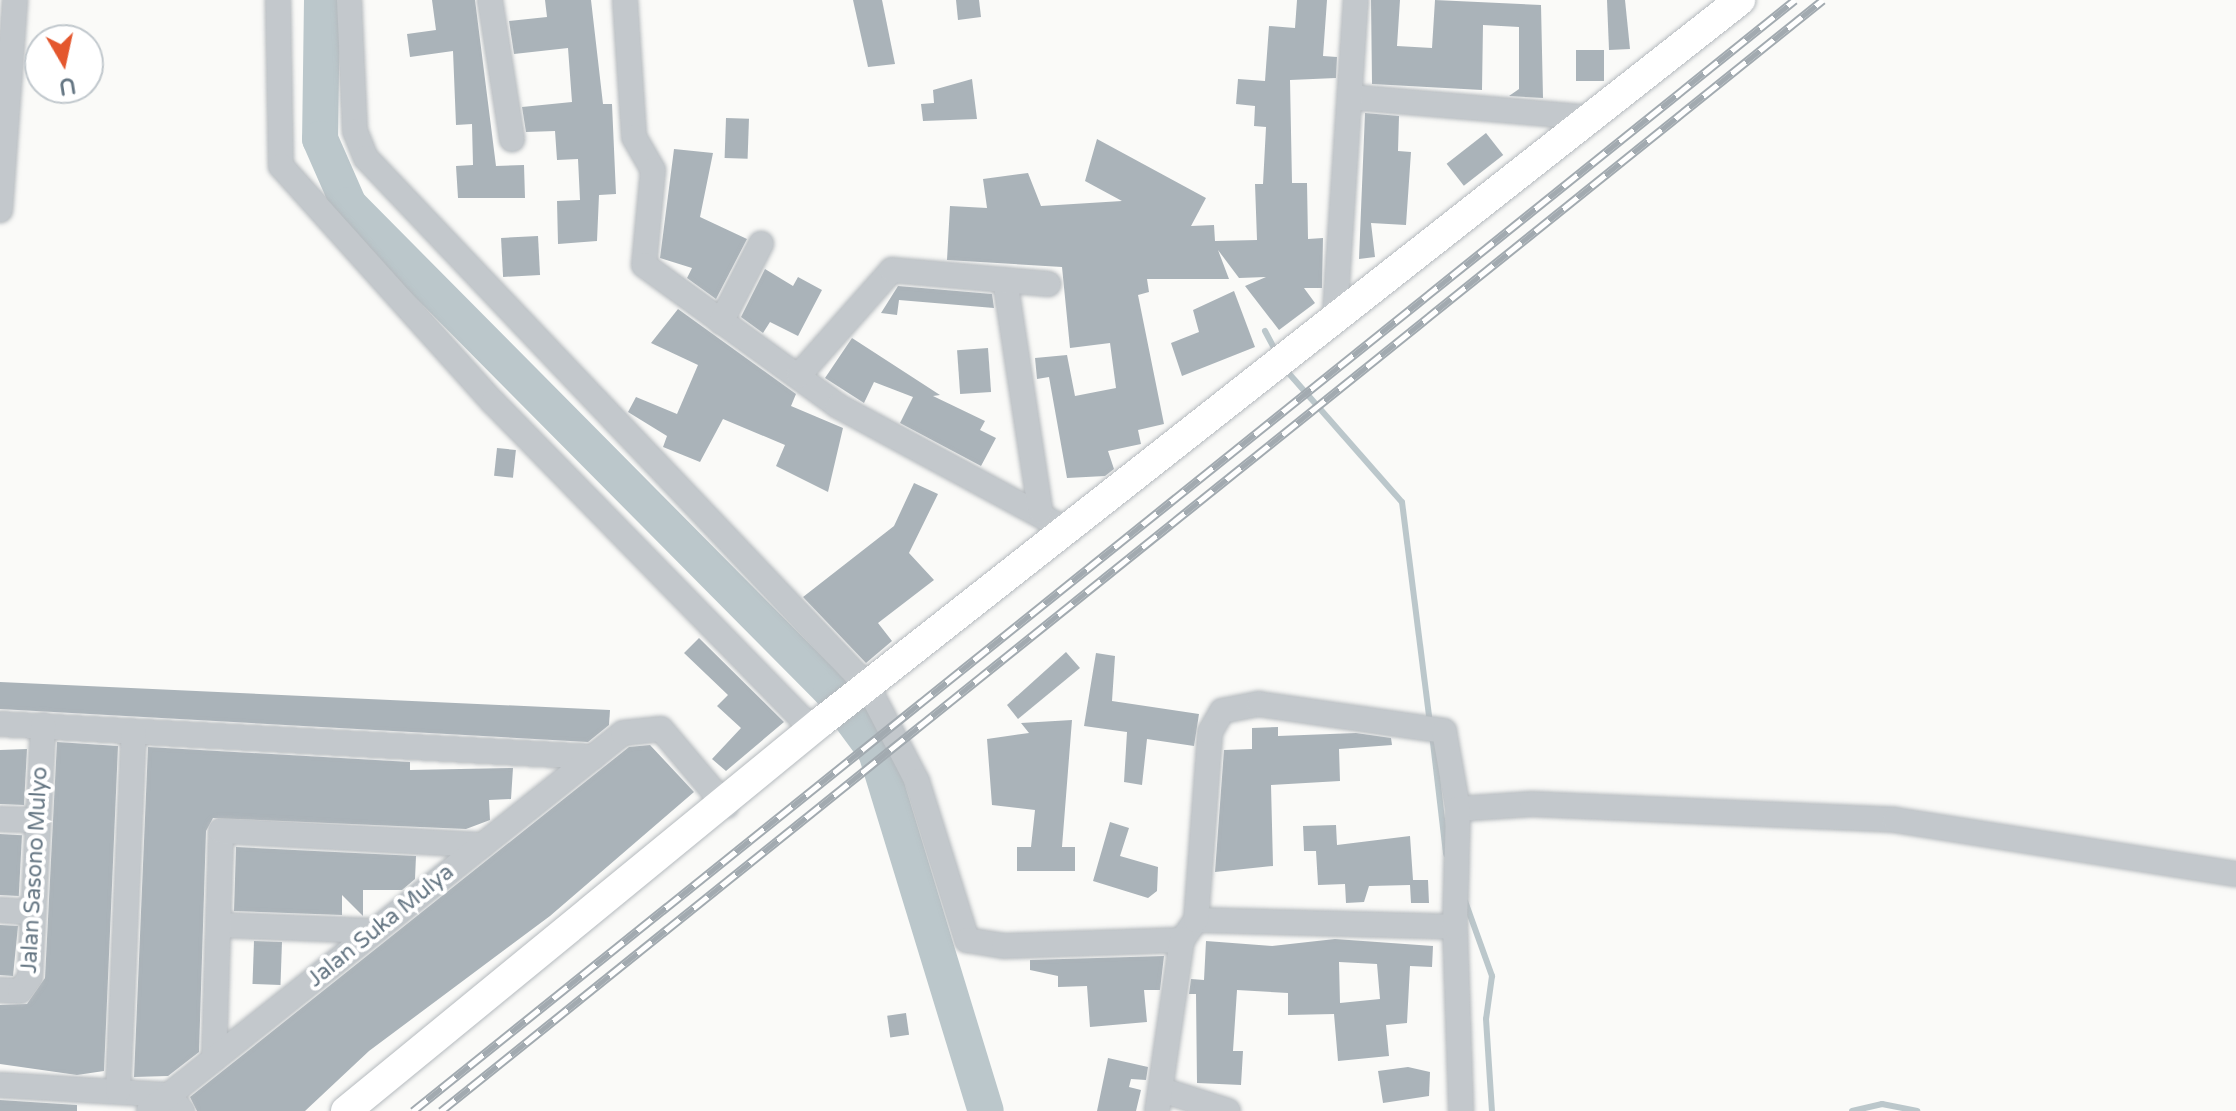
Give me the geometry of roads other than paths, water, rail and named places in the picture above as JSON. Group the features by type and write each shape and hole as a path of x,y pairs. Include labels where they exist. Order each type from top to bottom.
{"main road":[{"path":"346,1111 726,806 817,726 1069,531 1280,362 1335,313 1584,117 1740,0"}],"street":[{"path":"0,210 15,0"},
{"path":"278,0 281,166 493,402 817,726"},
{"path":"349,0 355,131 366,158 863,691 917,781 967,940 1004,946 1189,930 1455,927"},
{"path":"490,0 512,139"},
{"path":"625,0 634,137 653,170 642,257 651,272 799,375 838,406 1040,510 1069,531"},
{"path":"1335,313 1356,0"},
{"path":"1350,97 1584,117"},
{"path":"721,322 761,244"},
{"path":"799,375 887,272 1048,284"},
{"path":"1005,280 1040,510"},
{"path":"1228,1111 1161,1101 1189,930 1210,732 1222,711 1259,704 1429,725 1458,809 1455,927 1461,1111"},
{"path":"0,724 593,757"},
{"name":"Jalan Sasono Mulyo","path":"0,990 29,984 43,725"},
{"name":"Jalan Suka Mulya","path":"149,1111 176,1103 214,1059 623,733 652,726 726,806"},
{"path":"118,1092 134,732"},
{"path":"1458,809 1532,804 1895,820 2236,874"},
{"path":"0,819 37,820"},
{"path":"214,1059 221,831 483,845"},
{"path":"0,910 31,912"},
{"path":"219,925 375,931"},
{"path":"0,1085 118,1092 176,1103"}],"waterway":[{"path":"322,0 320,139 349,205 831,691 876,752 986,1111"},
{"path":"1265,331 1276,352"},
{"path":"1285,369 1402,502 1430,723"},
{"path":"1432,734 1446,854"},
{"path":"1465,901 1492,976 1486,1019 1492,1111"},
{"path":"1852,1111 1882,1104 1917,1111"}],"railway":[{"path":"413,1111 1795,0"},
{"path":"441,1111 1823,0"}]}
